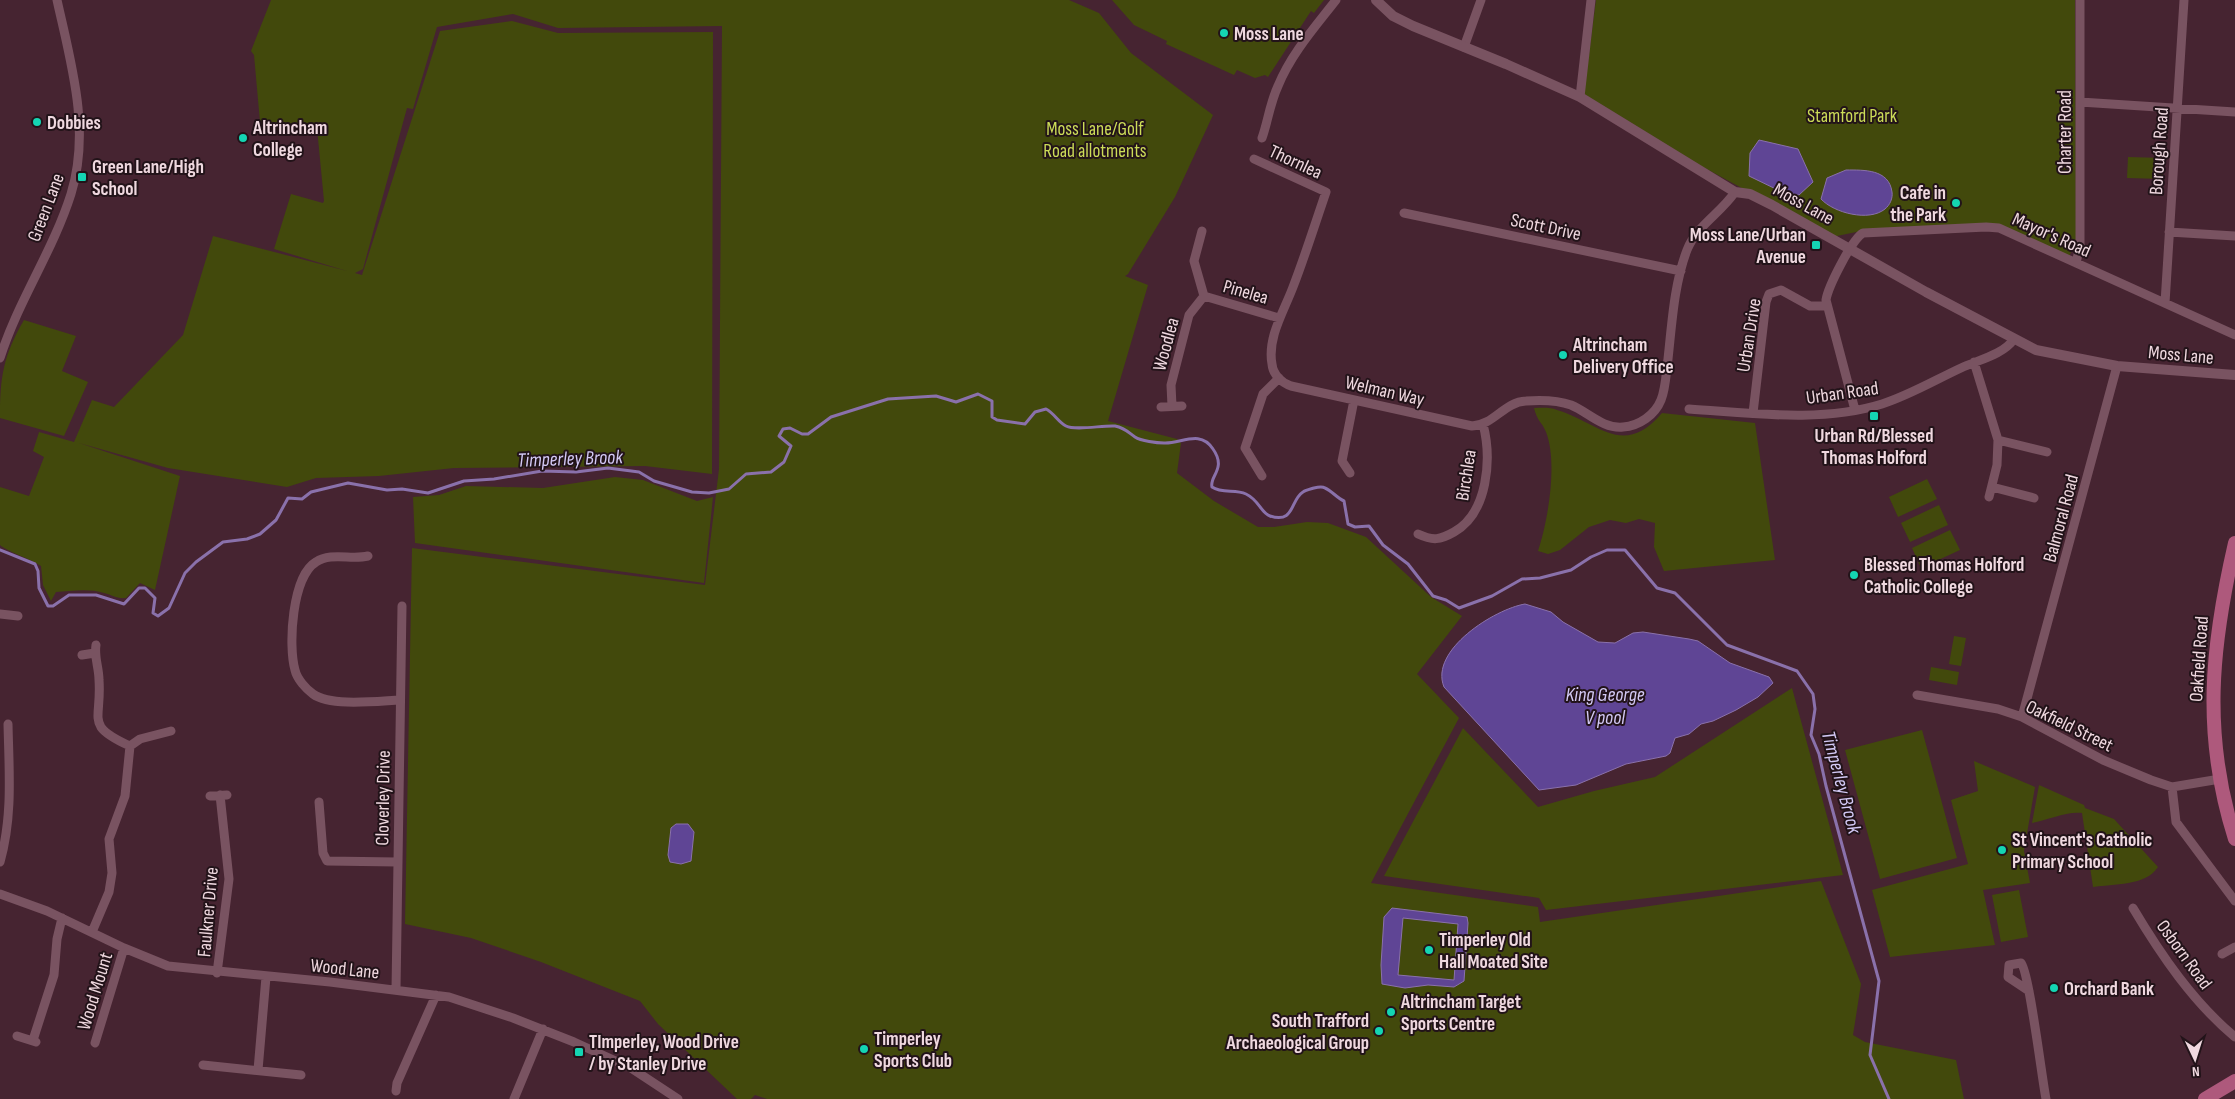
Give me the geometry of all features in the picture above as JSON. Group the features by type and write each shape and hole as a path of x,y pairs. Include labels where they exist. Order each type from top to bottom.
{"main road":[{"name":"Oakfield Road","path":"2235,543 2230,584 2216,639 2212,692 2220,779 2235,839"},
{"path":"2205,1099 2235,1081"}],"street":[{"name":"Green Lane","path":"0,358 16,318 60,222 71,193 77,165 79,136 77,96 57,0"},
{"path":"1262,138 1274,94 1283,74 1300,46 1336,0"},
{"name":"Moss Lane","path":"1376,0 1393,16 1412,26 1580,97 1735,192 1750,194 1772,205 1850,250 2014,339 2042,352 2117,366 2235,376"},
{"path":"1464,47 1481,0"},
{"path":"1580,97 1591,0"},
{"name":"Charter Road","path":"2076,263 2080,246 2080,0"},
{"name":"Borough Road","path":"2165,303 2184,0"},
{"path":"2080,102 2235,112"},
{"name":"Thornlea","path":"1254,159 1326,192 1292,289 1279,318"},
{"path":"1483,424 1514,403 1531,400 1562,403 1579,409 1605,424 1623,427 1643,421 1656,409 1661,400 1681,271 1687,251 1697,232 1724,207 1735,192"},
{"name":"Scott Drive","path":"1404,213 1681,271"},
{"name":"Mayor's Road","path":"1827,306 1829,290 1858,236 1863,233 1990,226 2006,231 2235,336"},
{"path":"1202,231 1194,261 1204,296"},
{"path":"2169,232 2235,236"},
{"name":"Urban Drive","path":"1753,413 1766,302 1769,294 1781,290 1810,306 1827,306"},
{"name":"Pinelea","path":"1204,296 1279,318"},
{"name":"Woodlea","path":"1172,406 1171,385 1189,315 1204,296"},
{"path":"1827,306 1856,410"},
{"path":"1262,476 1245,448 1263,394 1279,378 1273,370 1271,357 1279,318"},
{"name":"Urban Road","path":"1690,409 1803,414 1856,410 1903,396 2003,350 2014,339"},
{"path":"1974,362 1998,440 1997,464 1989,497"},
{"name":"Balmoral Road","path":"2022,718 2117,366"},
{"name":"Welman Way","path":"1279,378 1292,386 1460,424 1483,424"},
{"path":"1350,473 1342,461 1354,400"},
{"path":"1161,407 1182,406"},
{"name":"Birchlea","path":"1436,540 1458,530 1475,512 1480,499 1486,458 1487,446 1483,424"},
{"path":"1998,440 2047,452"},
{"path":"1992,487 2034,498"},
{"path":"1418,534 1436,540 1437,550"},
{"path":"368,556 345,562 331,557 317,561 305,572 300,582 294,628 295,670 309,691 321,698 361,701 400,700"},
{"name":"Cloverley Drive","path":"396,990 402,606"},
{"path":"0,614 18,616"},
{"path":"82,655 96,649 100,682 97,714 98,725 106,733 130,746"},
{"name":"Oakfield Street","path":"1917,695 1998,709 2022,718 2103,760 2151,780 2172,786 2220,779"},
{"path":"0,862 6,837 10,800 8,724"},
{"path":"130,746 140,739 171,731"},
{"path":"92,932 110,892 112,873 109,839 126,796 130,746"},
{"path":"2172,786 2176,822 2235,901"},
{"name":"Faulkner Drive","path":"210,796 224,795 229,879 217,973"},
{"path":"319,802 323,853 327,861 397,862"},
{"name":"Wood Lane","path":"0,894 62,918 124,948 168,966 217,973 436,995 491,1010 631,1068 678,1099"},
{"name":"Osborn Road","path":"2133,908 2171,967 2205,1008 2235,1037"},
{"path":"17,1036 35,1041 54,975 57,938 62,918"},
{"path":"2222,954 2235,947"},
{"name":"Wood Mount","path":"95,1043 124,948"},
{"path":"258,1070 266,977"},
{"path":"2029,991 2046,1099"},
{"path":"396,1091 397,1083 436,995"},
{"path":"514,1099 543,1030"},
{"path":"203,1064 301,1075"}],"green space":[{"name":"Moss Lane/Golf Road allotments","path":"271,0 1069,0 1099,13 1131,53 1213,115 1175,197 1125,276 1148,285 1108,421 1177,439 1181,443 1177,473 1214,501 1258,527 1274,527 1307,522 1328,523 1366,537 1431,597 1462,616 1417,674 1459,718 1371,883 1538,907 1540,922 1821,881 1861,984 1853,1035 1865,1042 1956,1060 1964,1099 767,1099 755,1095 751,1099 737,1099 658,1024 640,1001 541,962 471,938 405,924 412,548 705,585 719,469 722,26 558,28 513,14 437,27 413,109 407,108 363,269 355,273 362,275 440,31 512,21 558,33 713,32 712,474 645,466 454,468 379,476 316,478 287,487 168,468 79,443 180,476 155,590 140,583 126,598 98,591 80,590 56,592 51,601 43,585 41,566 0,545 0,487 29,496 44,457 33,451 39,432 74,442 92,400 114,407 183,335 213,236 347,271 274,249 291,194 323,203 324,201 317,128 261,133 254,55 251,51"},
{"name":"Moss Lane","path":"1112,0 1324,0 1314,13 1311,11 1268,77 1265,75 1255,78 1237,70 1234,75 1166,44 1167,41 1134,25"},
{"name":"Stamford Park","path":"1596,0 2075,0 2076,239 2069,257 2006,228 1866,230 1832,237 1703,167 1584,94"},
{"path":"2128,157 2163,158 2163,179 2127,178"},
{"path":"24,320 76,336 62,371 88,382 64,436 0,418 4,367 11,345"},
{"path":"1534,408 1554,409 1572,415 1610,433 1622,435 1635,434 1648,427 1662,413 1755,423 1775,560 1664,571 1654,547 1655,523 1639,519 1626,523 1610,520 1589,527 1560,550 1548,554 1538,551 1548,508 1551,459 1550,444 1546,432"},
{"path":"615,477 643,480 697,501 713,497 704,583 415,543 413,497 439,495 466,486 543,488"},
{"path":"1927,479 1937,499 1898,517 1889,497"},
{"path":"1939,505 1948,525 1910,542 1901,523"},
{"path":"1950,530 1960,550 1921,568 1912,548"},
{"path":"1954,636 1966,638 1961,666 1949,664"},
{"path":"1931,667 1959,672 1957,685 1929,680"},
{"path":"1792,688 1843,875 1546,910 1539,898 1384,876 1463,728 1538,807 1594,791 1655,777"},
{"path":"1922,730 1957,858 1880,879 1845,750"},
{"path":"1974,761 2035,787 2024,851 2030,883 1983,890 1995,945 1890,957 1872,890 1968,864 1951,800 1978,791"},
{"path":"2039,785 2084,805 2085,808 2114,819 2158,867 2146,878 2137,881 2093,887 2082,813 2064,814 2032,823"},
{"path":"2019,890 2028,937 2001,942 1992,895"}],"water":[{"path":"1759,140 1798,149 1813,182 1799,195 1782,192 1749,176 1750,153"},
{"path":"1846,170 1875,172 1886,179 1890,184 1892,194 1891,201 1887,207 1878,213 1870,215 1852,214 1834,208 1821,199 1827,178"},
{"name":"King George V pool","path":"1525,604 1551,612 1563,622 1598,642 1615,643 1633,633 1643,632 1698,641 1730,663 1769,677 1773,683 1758,697 1736,710 1713,721 1701,724 1689,734 1675,738 1670,753 1666,756 1626,764 1576,785 1539,790 1444,687 1442,673 1446,659 1455,646 1468,634 1498,614 1512,607"},
{"path":"676,824 688,824 694,832 691,861 681,864 670,862 668,855 671,828"},
{"path":"1392,908 1467,917 1464,981 1454,987 1428,985 1405,988 1382,984 1381,965 1384,917","holes":["1403,918 1458,924 1454,980 1398,975"]}],"waterway":[{"name":"Timperley Brook","path":"0,550 35,564 38,571 39,588 48,606 53,606 69,595 96,595 124,604 139,588 145,588 155,598 153,613 158,616 169,608 185,573 196,562 223,542 247,539 260,534 276,520 288,498 302,499 311,492 348,483 387,490 402,489 428,493 464,481 494,479 542,471 576,472 608,468 639,472 654,481 692,492 709,493 729,489 746,474 771,472 784,462 791,446 779,436 783,429 790,428 802,434 808,434 831,417 888,399 936,396 956,402 978,394 992,401 992,417 997,420 1025,424 1035,412 1046,409 1063,424 1070,427 1115,426 1145,441 1157,443 1170,443 1190,439 1202,440 1208,443 1217,456 1218,467 1212,487 1246,494 1270,516 1284,517 1303,492 1317,487 1324,487 1344,501 1348,524 1355,527 1369,526 1383,545 1408,564 1433,596 1446,600 1459,608 1492,596 1522,579 1540,578 1571,570 1591,557 1607,550 1625,550 1657,588 1675,593 1727,645 1797,671 1813,694 1815,709 1811,735 1819,754 1879,981 1870,1055 1889,1099"}],"place":[{"name":"Moss Lane","path":"1224,33"},
{"name":"Dobbies","path":"37,122"},
{"name":"Altrincham College","path":"243,138"},
{"name":"Green Lane/High School","path":"82,177"},
{"name":"Cafe in the Park","path":"1956,203"},
{"name":"Moss Lane/Urban Avenue","path":"1816,245"},
{"name":"Altrincham Delivery Office","path":"1563,355"},
{"name":"Urban Rd/Blessed Thomas Holford","path":"1874,416"},
{"name":"Blessed Thomas Holford Catholic College","path":"1854,575"},
{"name":"St Vincent's Catholic Primary School","path":"2002,850"},
{"name":"Timperley Old Hall Moated Site","path":"1429,950"},
{"name":"Orchard Bank","path":"2054,988"},
{"name":"Altrincham Target Sports Centre","path":"1391,1012"},
{"name":"South Trafford Archaeological Group","path":"1379,1031"},
{"name":"Timperley Sports Club","path":"864,1049"},
{"name":"TImperley, Wood Drive / by Stanley Drive","path":"579,1052"}]}
